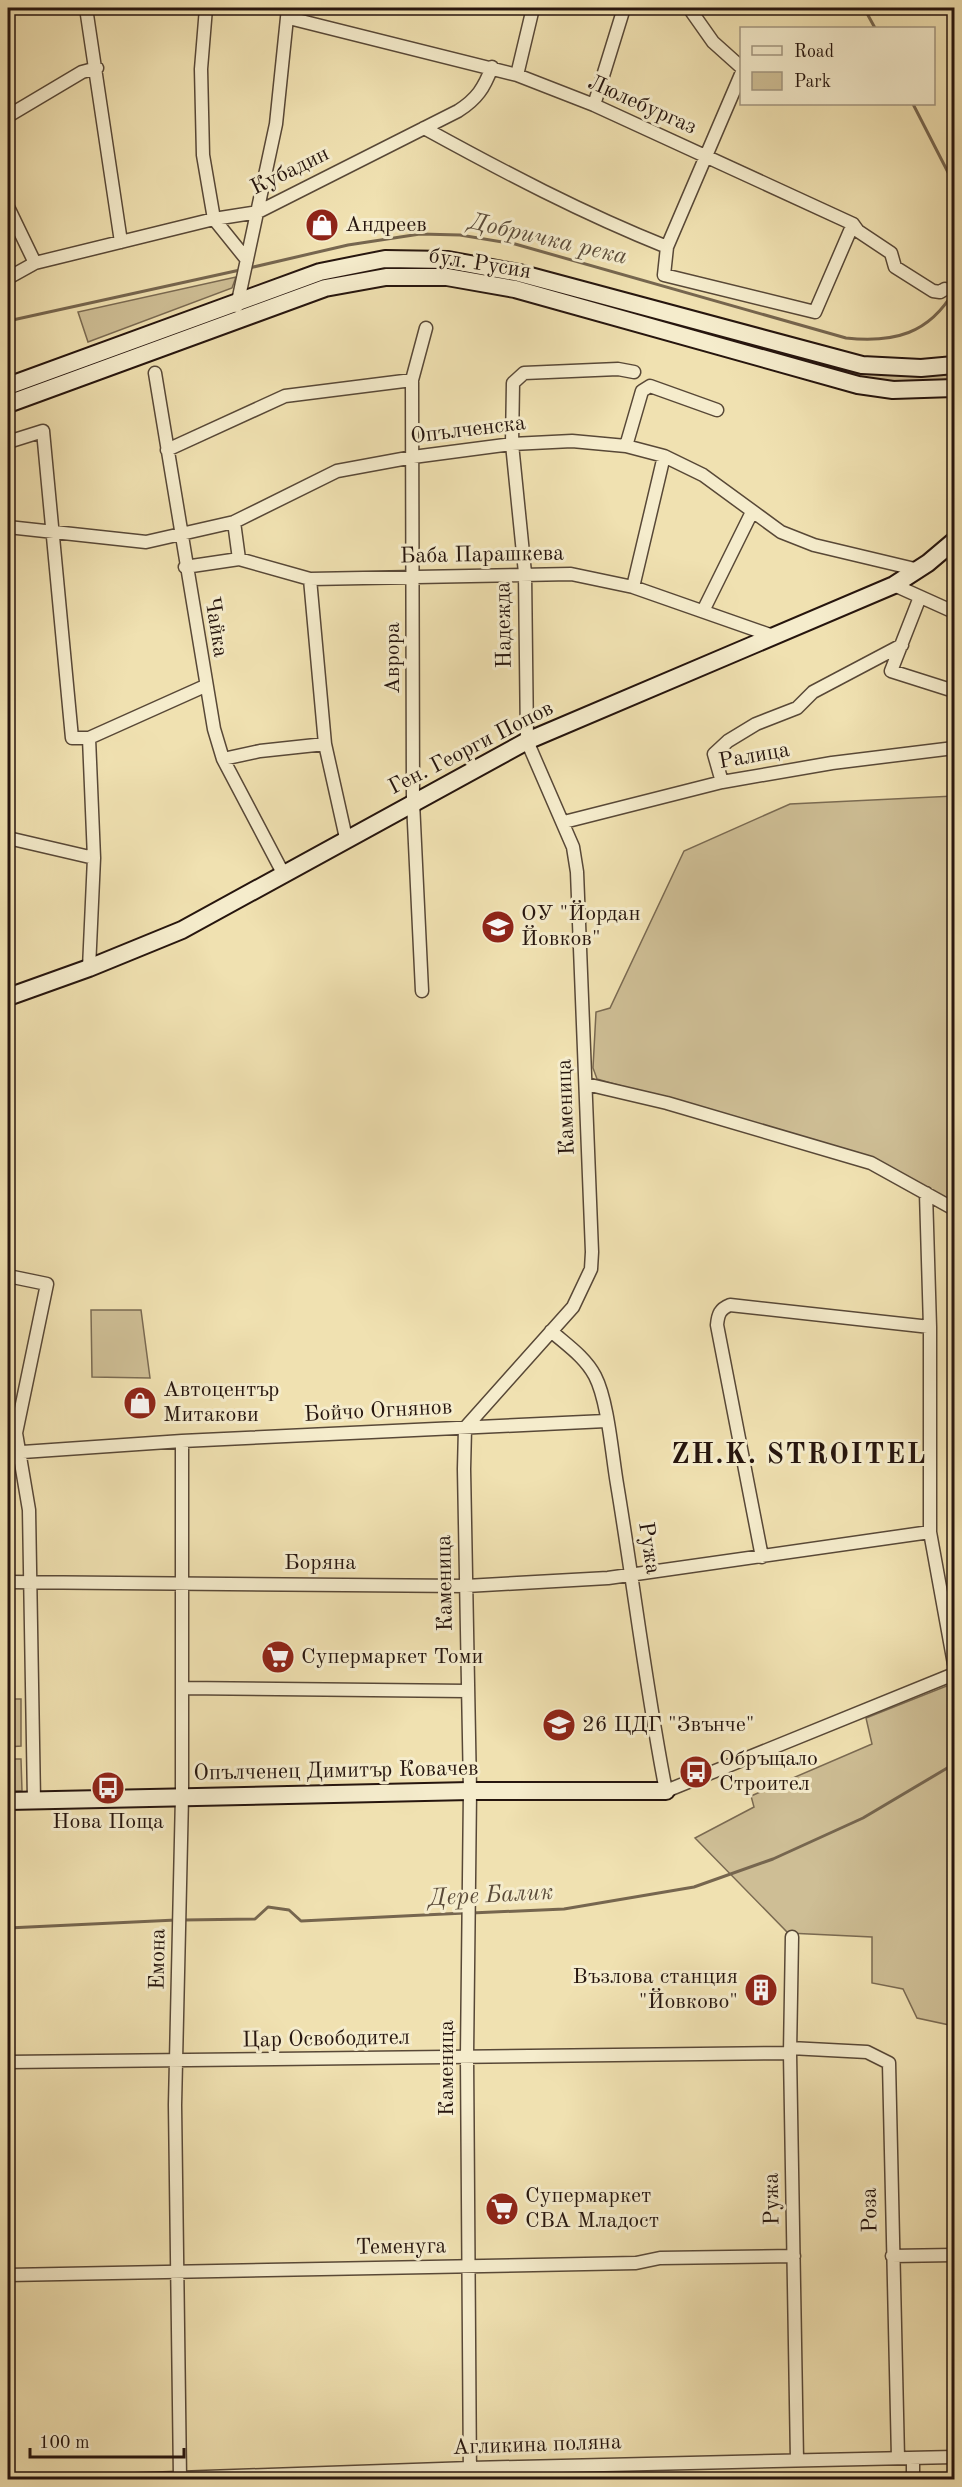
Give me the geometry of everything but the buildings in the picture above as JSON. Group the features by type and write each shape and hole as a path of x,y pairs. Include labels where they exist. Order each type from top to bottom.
{"main road":[{"name":"бул. Русия","path":"8,386 238,300 320,272 354,263 385,260 448,260 519,273 862,365 921,368 954,365"},
{"name":"бул. Русия","path":"8,404 325,288 357,280 386,277 447,278 515,289 821,376 893,390 954,388"},
{"path":"893,390 954,402"},
{"name":"Ген. Георги Попов","path":"8,997 89,968 182,930 346,838 527,741 894,585 919,570 954,541"},
{"name":"Опълченец Димитър Ковачев","path":"8,1801 470,1791 666,1791"}],"street":[{"path":"86,8 97,68 121,242"},
{"path":"206,8 201,125 214,219 246,266"},
{"path":"517,75 533,8"},
{"path":"594,105 624,8"},
{"path":"689,8 713,42 740,69"},
{"path":"236,320 238,300 276,124 288,13"},
{"name":"Люлебургаз","path":"288,13 492,67 594,105 853,224 858,231 891,253 895,267 933,291 940,292 945,289"},
{"name":"Кубадин","path":"8,278 35,263 214,219 258,212 472,102 484,88 492,67"},
{"path":"8,116 82,72 97,68"},
{"path":"740,72 667,247 664,275 815,312 853,224"},
{"path":"424,128 543,193 667,247"},
{"path":"8,207 35,263"},
{"name":"Аврора","path":"422,991 413,802 412,380 426,328"},
{"name":"Надежда","path":"527,741 525,573 512,444 513,383 517,377 524,374 618,369 634,372"},
{"name":"Чайка","path":"155,373 205,686 223,759 283,873"},
{"path":"167,450 285,396 412,380"},
{"path":"626,446 642,391 650,386 717,411"},
{"path":"8,442 43,431 72,738 88,738 205,686"},
{"name":"Опълченска","path":"8,527 146,542 234,522 337,471 413,457 512,444 572,441 626,446 664,456 703,475 781,532 814,545 919,570"},
{"path":"633,587 664,456"},
{"path":"703,611 752,512"},
{"path":"234,522 239,559"},
{"name":"Баба Парашкева","path":"185,567 239,559 310,579 525,573 571,574 633,587 773,636"},
{"path":"310,579 325,744 346,838"},
{"path":"894,585 954,612"},
{"path":"921,597 891,671 954,691"},
{"path":"722,782 714,754 728,741 756,724 797,708 813,692 902,645"},
{"path":"88,738 94,858 89,968"},
{"name":"Каменица","path":"470,2474 467,2056 471,1934 465,1428 573,1307 591,1269 577,872 573,847 564,822 527,741"},
{"path":"223,759 260,751 325,744"},
{"name":"Ралица","path":"564,822 722,782 832,763 954,748"},
{"path":"8,838 94,858"},
{"path":"586,1084 667,1103 872,1162 954,1209"},
{"path":"926,1193 930,1327 930,1532 954,1664"},
{"path":"8,1276 46,1284 14,1453 28,1491 34,1801"},
{"path":"762,1557 717,1325 718,1315 723,1308 730,1305 930,1327"},
{"name":"Ружа","path":"551,1331 580,1356 593,1373 606,1421 633,1577 653,1725 666,1791"},
{"name":"Бойчо Огнянов","path":"14,1453 182,1441 606,1421"},
{"name":"Емона","path":"180,2478 177,2061 182,1796 182,1441"},
{"name":"Боряна","path":"8,1582 466,1586 633,1577 930,1532"},
{"path":"666,1791 954,1674"},
{"path":"182,1688 467,1691"},
{"name":"Ружа","path":"792,1937 790,2050 797,2460"},
{"name":"Цар Освободител","path":"8,2062 387,2059 790,2050"},
{"name":"Роза","path":"790,2050 867,2052 889,2063 898,2458"},
{"path":"892,2256 954,2254"},
{"name":"Теменуга","path":"8,2275 636,2263 660,2258 794,2256"},
{"name":"Агликина поляна","path":"120,2480 470,2474 797,2460 954,2457"},
{"path":"913,2458 913,2480"}],"green space":[{"path":"236,277 232,288 88,342 78,312"},
{"path":"774,353 855,372 954,373 954,383 876,383"},
{"path":"954,796 954,1203 873,1158 597,1079 593,1068 596,1012 610,1008 684,851 790,804"},
{"path":"91,1310 141,1310 150,1378 92,1377"},
{"path":"954,1683 954,2026 917,2018 903,1989 872,1983 872,1937 788,1933 695,1838 754,1807 751,1796 872,1744 866,1718"},
{"path":"8,1699 21,1699 21,1746 8,1747"},
{"path":"8,1759 21,1759 22,1791 8,1791"}],"waterway":[{"name":"Добричка река","path":"864,8 874,27"},
{"name":"Добричка река","path":"914,105 954,184"},
{"name":"Добричка река","path":"249,268 348,245 420,234 460,235 515,244 846,338 863,339 895,337 921,326 944,306 954,291"},
{"name":"Добричка река","path":"8,321 240,270"},
{"name":"Дере Балик","path":"471,1913 564,1909 694,1887 773,1859 863,1818 954,1764"},
{"name":"Дере Балик","path":"183,1920 255,1919 268,1907 289,1910 301,1921 465,1913"},
{"name":"Дере Балик","path":"8,1928 176,1920"}],"place":[{"name":"Андреев","path":"322,225"},
{"name":"ОУ \"Йордан Йовков\"","path":"498,927"},
{"name":"Автоцентър Митакови","path":"140,1403"},
{"name":"Супермаркет Томи","path":"278,1657"},
{"name":"26 ЦДГ \"Звънче\"","path":"559,1725"},
{"name":"Обръщало Строител","path":"696,1772"},
{"name":"Нова Поща","path":"108,1788"},
{"name":"Възлова станция \"Йовково\"","path":"761,1990"},
{"name":"Супермаркет CBA Младост","path":"502,2209"}],"district":[{"name":"ZH.K. STROITEL","path":"799,1456"}]}
